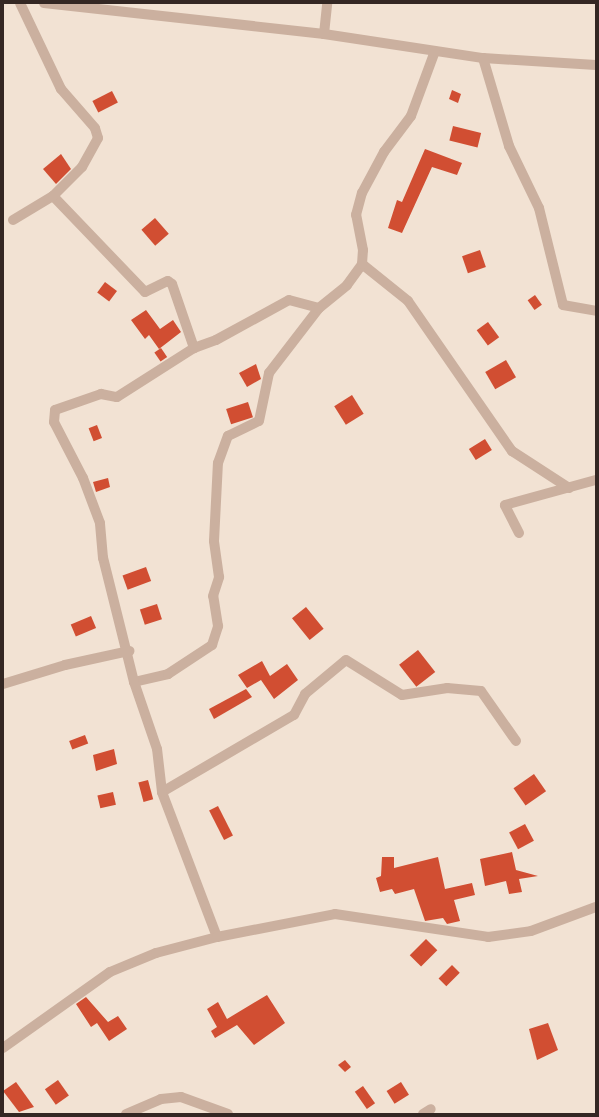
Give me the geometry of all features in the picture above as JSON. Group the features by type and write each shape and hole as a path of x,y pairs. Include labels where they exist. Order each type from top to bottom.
{"street":[{"path":"13,220 53,196 82,167 98,138 95,128 61,89 20,3"},
{"path":"44,3 324,34 435,52 483,58 596,65"},
{"path":"324,34 327,3"},
{"path":"134,682 168,674 212,644 218,626 213,596 219,577 214,541 218,464 228,436 259,421 269,373 319,308 347,285 362,264 358,207 384,152 411,116 435,52"},
{"path":"483,58 510,146 539,208 563,305 596,311"},
{"path":"53,196 145,292 168,281 194,348"},
{"path":"362,264 408,302 512,451 569,488"},
{"path":"217,937 162,792 157,749 134,682 129,651 103,558 100,523 83,478 54,422 55,410 102,394 117,397 194,348 216,340 289,300 319,308"},
{"path":"519,534 505,505 596,480"},
{"path":"3,684 66,665 129,651"},
{"path":"162,792 294,715 305,694 346,660 402,695 447,688 481,691 516,741"},
{"path":"3,1048 110,972 156,953 217,937 335,914 488,937 531,931 596,907"},
{"path":"126,1114 161,1100 181,1097 228,1114"}],"building":[{"path":"452,90 461,94 458,103 449,99"},
{"path":"112,91 118,103 98,113 92,101"},
{"path":"453,126 481,133 478,148 449,141"},
{"path":"425,149 462,163 457,175 432,167 402,233 388,228 397,200 402,202"},
{"path":"61,154 71,169 56,184 43,169"},
{"path":"155,218 169,234 155,246 141,230"},
{"path":"480,250 486,267 468,273 462,256"},
{"path":"105,282 117,291 109,301 97,292"},
{"path":"535,295 542,305 535,310 528,300"},
{"path":"146,310 160,329 173,320 181,332 159,349 149,335 145,339 131,320"},
{"path":"488,322 499,337 488,346 477,330"},
{"path":"161,348 167,357 161,362 154,352"},
{"path":"506,360 516,377 495,389 485,372"},
{"path":"256,364 261,379 247,387 239,373"},
{"path":"352,395 364,414 346,425 334,406"},
{"path":"248,402 253,417 231,424 226,409"},
{"path":"97,425 102,438 94,441 89,428"},
{"path":"485,439 492,450 476,460 469,449"},
{"path":"108,478 110,487 96,492 93,482"},
{"path":"146,567 151,581 128,590 123,576"},
{"path":"157,604 162,619 145,625 140,610"},
{"path":"306,607 324,629 310,640 292,618"},
{"path":"91,616 96,628 76,637 71,625"},
{"path":"418,650 435,672 416,687 399,665"},
{"path":"262,661 270,676 287,664 298,680 274,699 261,680 247,688 238,675"},
{"path":"246,689 252,697 214,719 209,709"},
{"path":"85,735 88,743 72,749 69,741"},
{"path":"114,749 117,764 96,771 93,755"},
{"path":"534,774 546,791 526,806 514,788"},
{"path":"148,780 153,799 144,802 138,783"},
{"path":"113,792 116,805 100,808 97,796"},
{"path":"218,806 233,835 224,840 209,811"},
{"path":"525,824 534,841 518,849 509,832"},
{"path":"512,852 516,870 538,876 519,879 522,892 509,894 506,881 485,886 480,859"},
{"path":"382,857 394,857 394,868 438,857 445,889 472,883 475,895 454,900 460,921 447,924 443,918 425,921 414,889 395,894 392,889 380,892 376,878 381,876"},
{"path":"426,939 437,950 421,967 410,955"},
{"path":"452,965 460,973 446,986 439,978"},
{"path":"267,995 285,1023 254,1045 237,1025 215,1038 211,1031 217,1027 207,1009 218,1002 227,1019"},
{"path":"86,997 108,1022 118,1016 127,1029 109,1041 97,1023 91,1027 76,1004"},
{"path":"548,1023 558,1050 537,1060 529,1029"},
{"path":"345,1060 351,1067 345,1072 338,1065"},
{"path":"58,1080 69,1096 56,1105 45,1089"},
{"path":"16,1082 34,1107 19,1112 3,1091"},
{"path":"401,1082 409,1095 395,1104 387,1091"},
{"path":"363,1086 375,1103 367,1109 355,1092"}]}
